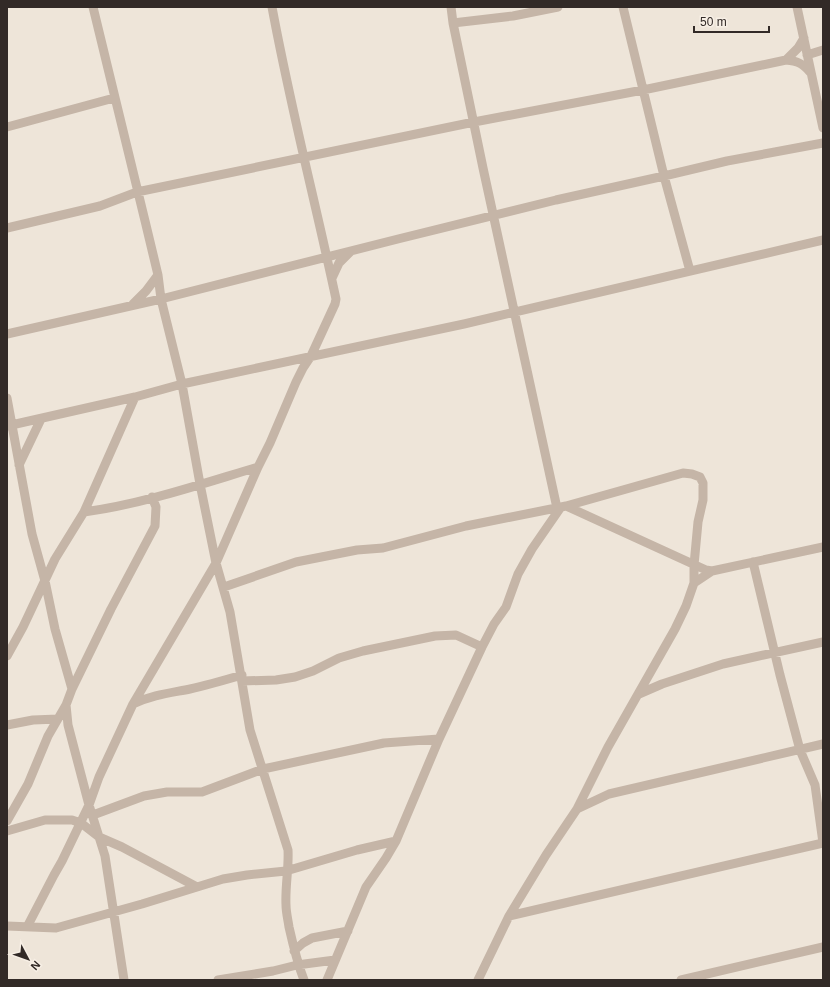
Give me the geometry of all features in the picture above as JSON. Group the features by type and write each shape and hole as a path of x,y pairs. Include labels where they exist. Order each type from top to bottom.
{"street":[{"path":"93,7 158,275 161,299 182,384 216,563 224,587 242,678 250,730 288,850 286,871 286,905 294,951 304,980"},
{"path":"27,927 81,823 99,777 133,704 216,563 296,382 311,356 335,304 336,298 332,278 280,52 272,7"},
{"path":"327,980 366,887 396,841 439,739 482,647 494,624 506,607 522,565 561,507 515,312 453,23 451,7"},
{"path":"453,23 513,16 558,7"},
{"path":"623,7 664,176 690,271"},
{"path":"797,7 823,128"},
{"path":"786,60 798,48 804,38"},
{"path":"807,55 823,50"},
{"path":"7,228 100,206 137,192 474,122 643,90 786,60 796,61 803,64 810,72"},
{"path":"7,127 114,98"},
{"path":"7,334 161,299 327,256 556,200 727,161 823,143"},
{"path":"10,426 135,397 182,384 515,312 823,240"},
{"path":"332,278 339,263 352,250"},
{"path":"130,305 141,297 158,275"},
{"path":"7,656 23,627 55,559 84,512 135,397"},
{"path":"7,398 10,426 19,464 32,534 45,581 55,629 72,689"},
{"path":"19,464 41,419"},
{"path":"84,512 99,510 152,497 258,467"},
{"path":"224,587 296,562 357,550 383,548 466,526 561,507 683,473 700,477 702,483 703,500 698,522 694,583 682,617 608,747 577,809 546,855 509,916 478,980"},
{"path":"7,821 28,784 48,736 66,705 72,689 111,609 155,526 156,507 152,497"},
{"path":"561,507 704,570 712,571 823,547"},
{"path":"509,916 823,843 815,785 800,750 753,562"},
{"path":"694,583 712,571"},
{"path":"133,704 146,698 161,694 242,678 276,680 295,677 313,671 339,658 363,651 435,636 456,635 482,647"},
{"path":"639,694 662,684 723,664 823,642"},
{"path":"66,705 68,725 89,805 105,856 115,912 124,980"},
{"path":"7,725 33,720 58,719"},
{"path":"93,815 144,796 167,792 202,792 263,769 384,743 439,739"},
{"path":"577,809 609,794 823,744"},
{"path":"7,830 45,820 72,820 81,823 99,837 122,847 197,887"},
{"path":"7,926 56,928 115,912 223,879 286,871 357,850 396,841"},
{"path":"294,951 303,942 312,938 348,931"},
{"path":"681,980 823,947"},
{"path":"218,980 247,978 298,965 335,960"}]}
